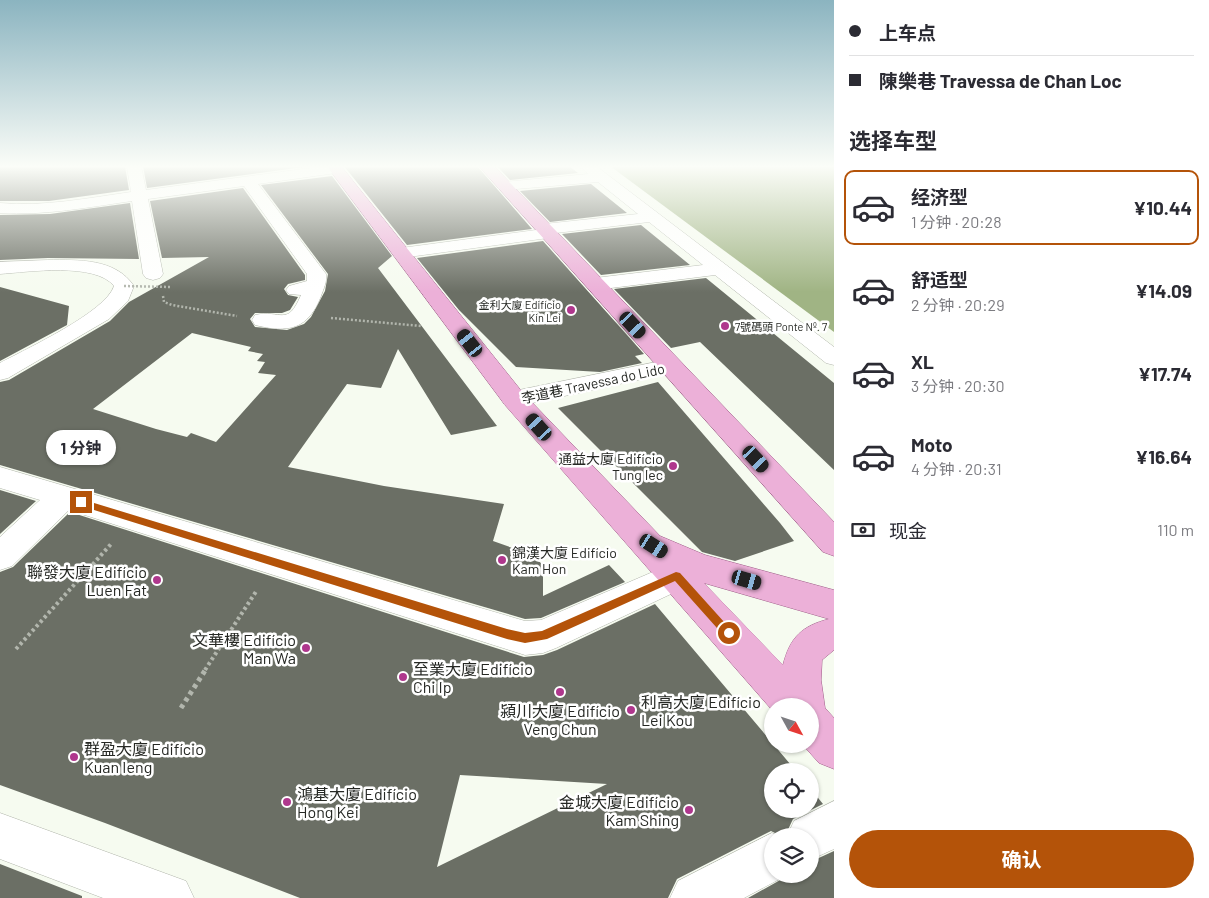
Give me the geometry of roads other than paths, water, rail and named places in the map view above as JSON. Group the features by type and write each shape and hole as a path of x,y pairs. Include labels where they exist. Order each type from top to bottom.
{"main road":[{"path":"366,208 514,399 788,698"},
{"path":"524,208 834,543"},
{"path":"641,537 668,555 702,568 834,605"},
{"path":"820,728 800,680 803,658 816,641 834,634"}],"street":[{"path":"0,220 8,209 49,208"},
{"path":"141,208 153,274"},
{"path":"263,320 281,323 298,318 304,313 305,289 317,281 316,274 268,208"},
{"path":"641,208 834,358"},
{"path":"401,253 653,217"},
{"path":"0,268 90,267 114,273 124,286 121,297 102,315 0,373"},
{"path":"595,284 719,269"},
{"name":"李道巷 Travessa do Lido","path":"514,399 671,366"},
{"path":"0,477 525,638 543,636 676,576"},
{"path":"0,557 63,497"},
{"path":"819,832 834,824"},
{"path":"0,836 169,898"},
{"path":"695,898 764,861"}],"place":[{"name":"金利大廈 Edifício Kin Lei","path":"571,310"},
{"name":"7號碼頭 Ponte Nº. 7","path":"725,326"},
{"name":"通益大廈 Edifício Tung Iec","path":"673,466"},
{"name":"錦漢大廈 Edifício Kam Hon","path":"502,560"},
{"name":"聯發大廈 Edifício Luen Fat","path":"157,580"},
{"name":"文華樓 Edifício Man Wa","path":"306,648"},
{"name":"至業大廈 Edifício Chi Ip","path":"403,677"},
{"name":"潁川大廈 Edifício Veng Chun","path":"560,692"},
{"name":"利高大廈 Edifício Lei Kou","path":"631,710"},
{"name":"群盈大廈 Edifício Kuan Ieng","path":"74,757"},
{"name":"鴻基大廈 Edifício Hong Kei","path":"287,802"},
{"name":"金城大廈 Edifício Kam Shing","path":"689,810"}]}
